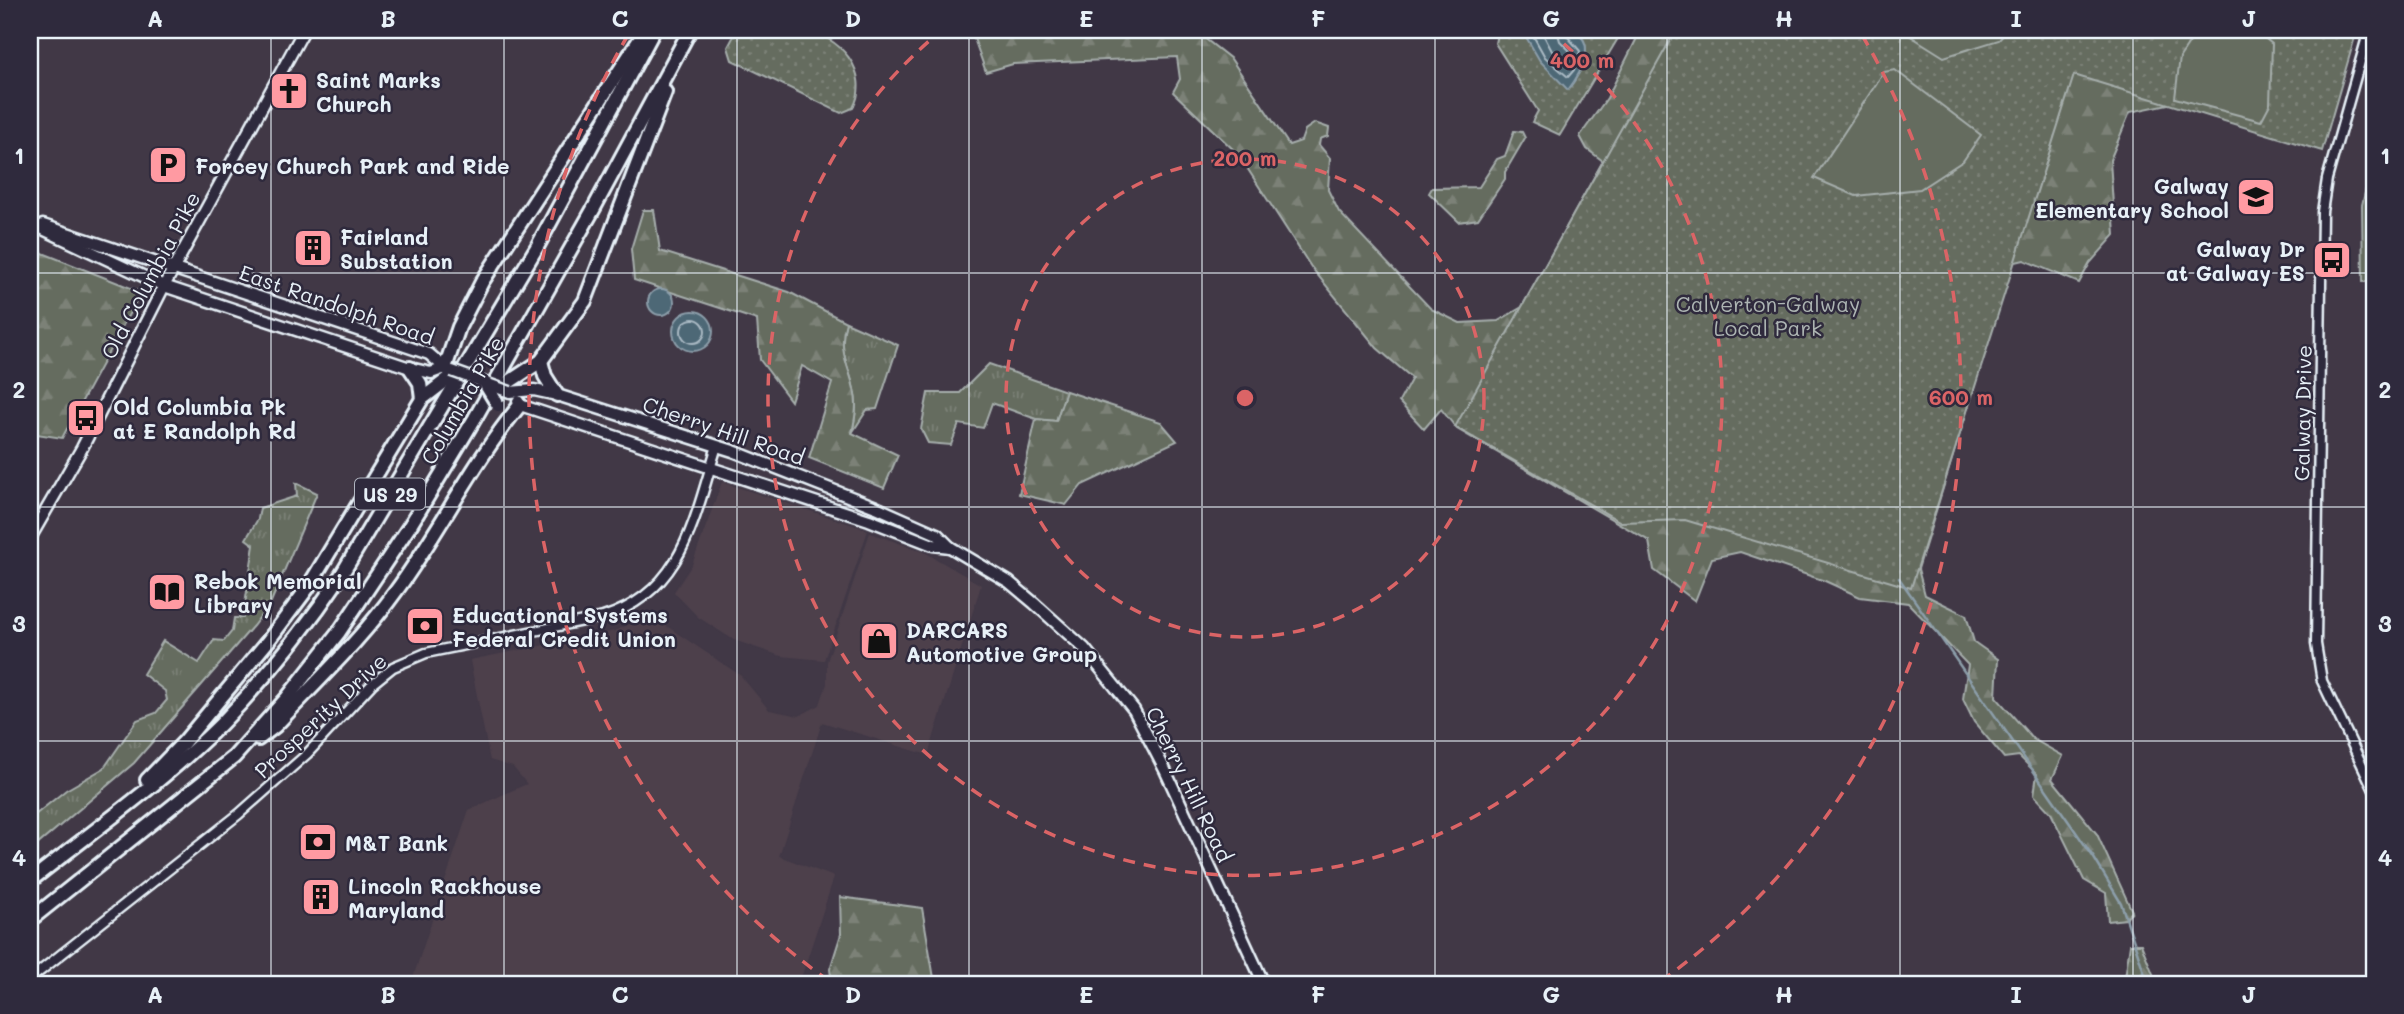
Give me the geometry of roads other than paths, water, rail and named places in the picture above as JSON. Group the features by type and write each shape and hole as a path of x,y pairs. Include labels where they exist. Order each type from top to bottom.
{"highway":[{"path":"113,816 209,713 307,589 422,399 451,372 459,327 482,282 646,30"},
{"name":"Columbia Pike","path":"30,881 113,816 219,726 265,676 322,604 537,247 654,30"},
{"path":"234,757 275,726 375,618 397,590 497,432 519,377 541,360 573,320 594,281 688,35"},
{"name":"Columbia Pike","path":"30,920 234,757 287,698 339,632 411,524 542,301 688,35"},
{"path":"541,360 545,376 557,395"},
{"path":"410,368 420,383 422,399"},
{"path":"484,382 498,405 501,416 497,432"}],"main road":[{"name":"Old Columbia Pike","path":"30,538 82,448 164,286 304,30"},
{"name":"East Randolph Road","path":"30,222 429,354 451,372"},
{"name":"East Randolph Road","path":"30,222 164,286 410,368 432,373 451,372"},
{"name":"Cherry Hill Road","path":"451,372 933,545 950,547"},
{"name":"Cherry Hill Road","path":"511,395 534,390 557,395 718,446 888,512 937,534 950,547 1009,582 1084,648 1134,710 1165,769 1264,984"}],"street":[{"name":"Galway Drive","path":"2369,30 2327,179 2322,212 2316,644 2322,681 2374,790"},
{"name":"Prosperity Drive","path":"30,979 239,814 307,754 372,684 393,667 426,653 603,617 643,598 668,574 682,550 718,446"}],"water":[{"path":"1563,29 1578,34 1584,40 1585,57 1568,90 1540,61 1522,30"},
{"path":"661,289 670,293 674,302 670,311 661,315 652,311 648,302 652,293"},
{"path":"693,311 707,317 713,331 707,345 693,351 679,345 673,331 679,317"}],"waterway":[{"path":"1899,578 2094,858 2121,903 2148,984"}],"place":[{"name":"Saint Marks Church","path":"289,91"},
{"name":"Forcey Church Park and Ride","path":"168,165"},
{"name":"Galway Elementary School","path":"2256,197"},
{"name":"Fairland Substation","path":"313,248"},
{"name":"Galway Dr at Galway ES","path":"2332,260"},
{"name":"Old Columbia Pk at E Randolph Rd","path":"86,418"},
{"name":"Rebok Memorial Library","path":"167,592"},
{"name":"Educational Systems Federal Credit Union","path":"425,626"},
{"name":"DARCARS Automotive Group","path":"879,641"},
{"name":"M&T Bank","path":"318,842"},
{"name":"Lincoln Rackhouse Maryland","path":"321,897"}],"park label":[{"name":"Calverton-Galway Local Park","path":"1768,315"}]}
